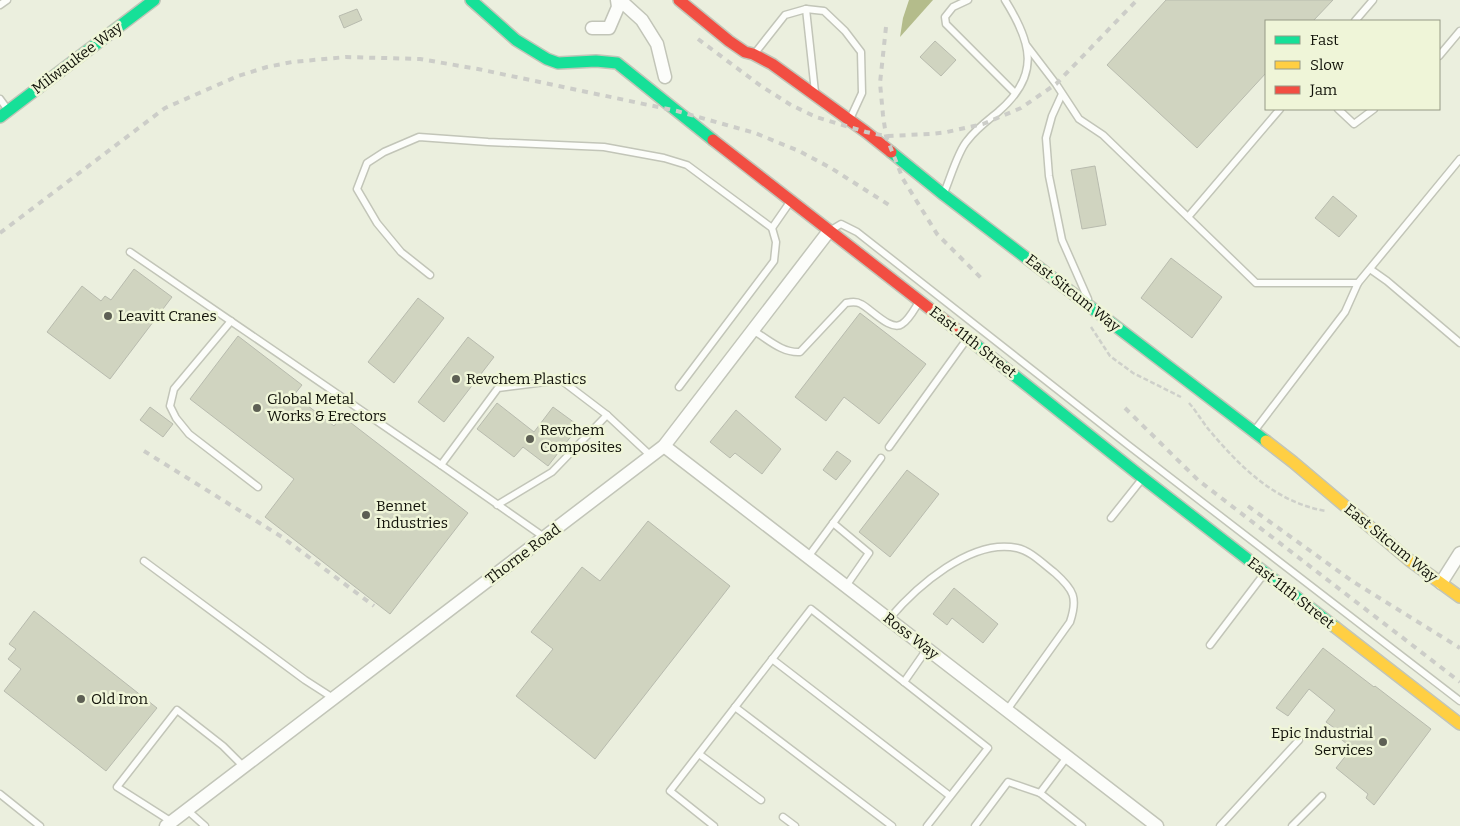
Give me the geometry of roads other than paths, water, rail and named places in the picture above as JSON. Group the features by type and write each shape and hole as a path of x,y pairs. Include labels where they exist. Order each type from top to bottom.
{"street":[{"name":"Milwaukee Way","path":"4,113 154,0"},
{"name":"East 11th Street","path":"471,0 521,44 546,59 558,63 596,61 617,63 790,201 968,338 1143,478 1460,724"},
{"path":"592,28 609,28 619,0"},
{"path":"619,0 642,20 657,44 665,77"},
{"name":"East Sitcum Way","path":"678,0 729,41 745,52 772,64 850,121 1293,462 1410,560 1460,597"},
{"name":"Thorne Road","path":"169,824 664,446 830,231"},
{"name":"Ross Way","path":"664,446 1157,826"},
{"path":"1441,583 1460,553"}],"lane":[{"path":"0,5 7,0"},
{"path":"968,0 953,7 945,17 946,24 1015,93"},
{"path":"1005,0 1016,19 1027,46 1079,118 1103,135 1256,283 1358,283"},
{"path":"1356,20 1373,0"},
{"path":"806,9 816,96"},
{"path":"753,54 786,16 806,9 824,11 845,30 861,52 862,93 850,121"},
{"path":"1440,55 1460,31"},
{"path":"944,195 966,142 983,124 1000,111 1024,82 1027,67 1027,46"},
{"path":"1062,94 1052,116 1046,138 1049,176 1062,240 1093,309"},
{"path":"0,99 4,113"},
{"path":"1188,217 1279,110"},
{"path":"1339,110 1354,124 1373,110"},
{"path":"430,276 401,252 377,223 357,189 366,163 384,152 419,137 604,147 664,158 687,165 772,228 776,242 774,261 680,387"},
{"path":"1253,432 1345,312 1358,283 1460,159"},
{"path":"772,228 790,201"},
{"path":"830,231 842,224 857,232 1151,463 1460,701"},
{"path":"130,252 441,465 544,538"},
{"path":"1370,268 1460,343"},
{"path":"754,330 781,349 789,352 800,352 846,303 862,304 889,324 895,326 902,324 920,301"},
{"path":"231,321 174,389 170,406 188,434 258,487"},
{"path":"889,446 968,338"},
{"path":"441,465 498,388 561,380 607,415 651,456"},
{"path":"497,505 552,472 607,415"},
{"path":"808,557 881,458"},
{"path":"1111,518 1143,478"},
{"path":"833,523 869,553 846,586"},
{"path":"889,619 925,582 978,550 1000,547 1017,548 1031,554 1065,582 1073,595 1075,608 1070,622 1007,710"},
{"path":"144,561 305,680 333,698"},
{"path":"1210,645 1265,572"},
{"path":"714,826 670,791 811,609 988,748 926,826"},
{"path":"904,682 927,649"},
{"path":"772,659 950,796"},
{"path":"735,707 892,826"},
{"path":"169,824 117,787 178,710 223,746 244,767"},
{"path":"1220,826 1299,740"},
{"path":"699,754 761,800"},
{"path":"1040,794 1067,757"},
{"path":"978,825 1008,782 1040,794 1082,826"},
{"path":"0,794 40,826"},
{"path":"1292,826 1322,796"},
{"path":"187,810 205,826"},
{"path":"783,817 795,826"}],"railway":[{"path":"698,39 761,86 791,105 816,117 886,136 931,134 983,124 1021,108 1056,84 1137,0"},
{"path":"886,27 880,83 886,136 903,179 937,234 983,280"},
{"path":"0,233 165,108 238,76 267,67 292,62 346,57 420,59 478,69 677,111 755,133 799,151 831,168 889,205"},
{"path":"1125,408 1198,480 1460,682"},
{"path":"144,451 282,537 374,606"},
{"path":"1248,506 1352,581 1460,648"}],"place":[{"name":"Leavitt Cranes","path":"108,316"},
{"name":"Revchem Plastics","path":"456,379"},
{"name":"Global Metal Works & Erectors","path":"257,408"},
{"name":"Revchem Composites","path":"530,439"},
{"name":"Bennet Industries","path":"366,515"},
{"name":"Old Iron","path":"81,699"},
{"name":"Epic Industrial Services","path":"1383,742"}]}
